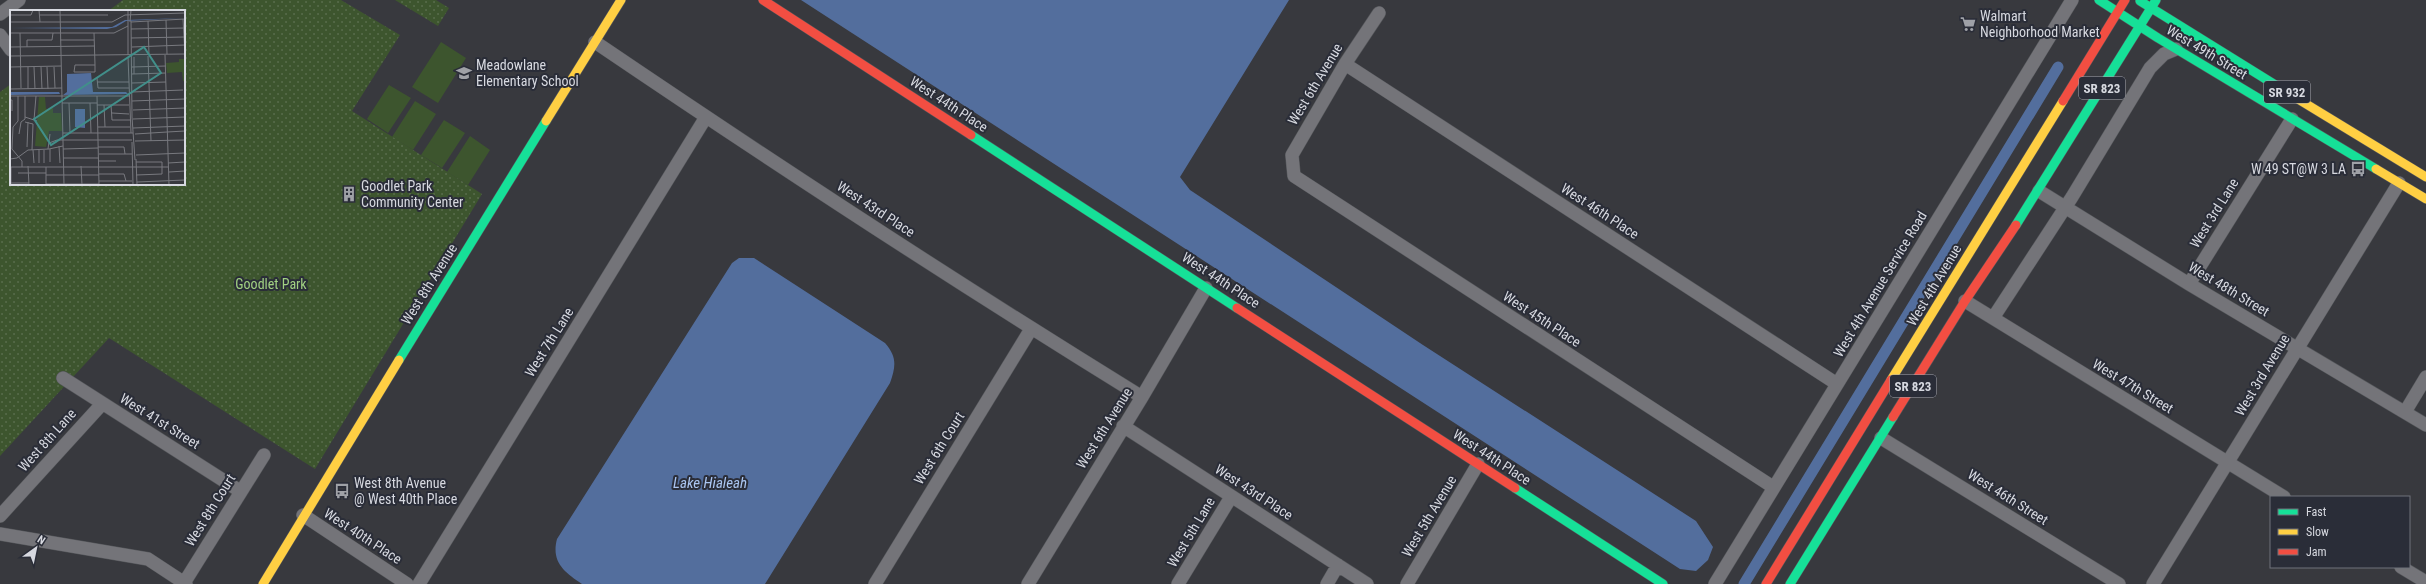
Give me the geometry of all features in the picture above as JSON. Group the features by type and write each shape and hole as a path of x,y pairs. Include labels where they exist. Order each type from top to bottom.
{"main road":[{"name":"West 8th Avenue","path":"263,584 302,516 621,0"},
{"name":"West 44th Place","path":"763,0 1663,584"},
{"name":"West 49th Street","path":"2099,0 2176,49 2426,199"},
{"name":"West 4th Avenue","path":"1766,584 2125,0"},
{"name":"West 49th Street","path":"2138,0 2425,177"},
{"name":"SR 823","path":"1797,582 1877,430 1961,293 2039,191 2156,0"},
{"path":"2380,171 2405,177 2425,177"},
{"path":"1961,266 1961,293"},
{"path":"1876,405 1877,430"}],"street":[{"path":"0,14 19,0"},
{"name":"West 4th Avenue Service Road","path":"1715,584 2072,0"},
{"name":"West 6th Avenue","path":"1294,176 1292,155 1345,64 1379,13"},
{"path":"0,35 10,49"},
{"name":"West 43rd Place","path":"595,42 706,117 1031,329 1142,397"},
{"path":"1993,318 2150,68 2164,54 2176,49"},
{"name":"West 46th Place","path":"1345,64 1837,384"},
{"name":"West 7th Lane","path":"420,584 706,117"},
{"name":"West 3rd Lane","path":"2189,284 2292,119"},
{"name":"West 45th Place","path":"1294,176 1773,488"},
{"name":"West 3rd Avenue","path":"2153,584 2399,183"},
{"name":"West 48th Street","path":"2039,191 2189,284 2426,425"},
{"name":"West 6th Avenue","path":"1028,584 1142,397 1206,288"},
{"name":"West 47th Street","path":"1961,293 1993,318 2282,496"},
{"name":"West 6th Court","path":"875,584 1031,329"},
{"path":"2405,412 2426,377"},
{"name":"West 41st Street","path":"63,378 240,491"},
{"name":"West 8th Lane","path":"0,516 102,404"},
{"name":"West 43rd Place","path":"1123,426 1367,584"},
{"name":"West 46th Street","path":"1877,430 2119,584"},
{"name":"West 8th Court","path":"185,583 240,491 264,455"},
{"name":"West 5th Avenue","path":"1407,584 1478,464"},
{"name":"West 5th Lane","path":"1178,584 1231,497"},
{"name":"West 40th Place","path":"302,516 407,584"},
{"path":"0,534 148,559 185,583"},
{"path":"1327,584 1338,565"},
{"path":"2403,568 2426,582"}],"green space":[{"name":"Goodlet Park","path":"123,0 341,0 400,35 352,111 482,194 315,469 109,338 0,456 0,92 10,85 10,185 185,185 185,10 109,10"},
{"path":"395,0 436,0 449,8 438,26"},
{"path":"441,42 466,58 438,103 412,87"},
{"path":"389,85 411,98 388,133 367,119"},
{"path":"415,101 436,114 413,150 392,137"},
{"path":"444,120 465,133 442,168 421,155"},
{"path":"470,136 490,150 468,185 447,172"}],"water":[{"path":"801,0 1289,0 1180,177 1190,190 1423,345 1696,521 1713,547 1708,560 1696,571 1680,569"},
{"name":"Lake Hialeah","path":"739,258 754,258 885,343 892,353 894,362 890,383 765,584 582,584 560,566 556,554 557,539 732,263"}],"waterway":[{"path":"1744,584 2058,67"}],"traffic: fast":[{"path":"2099,0 2158,38 2376,169"},
{"path":"2016,225 2156,0"},
{"path":"2140,1 2293,96"},
{"path":"399,360 546,121"},
{"path":"971,135 1237,308"},
{"path":"1790,584 1893,417"},
{"path":"1515,488 1663,584"}],"traffic: slow":[{"path":"546,121 621,0"},
{"path":"2293,96 2426,177"},
{"path":"1891,380 2063,101"},
{"path":"2376,169 2426,199"},
{"path":"263,584 399,360"}],"traffic: jam":[{"path":"763,0 971,135"},
{"path":"2063,101 2125,0"},
{"path":"1893,417 1965,301 2016,225"},
{"path":"1237,308 1515,488"},
{"path":"1766,584 1891,380"}],"place":[{"name":"Walmart Neighborhood Market","path":"1968,24"},
{"name":"Meadowlane Elementary School","path":"464,73"},
{"name":"W 49 ST@W 3 LA","path":"2358,169"},
{"name":"Goodlet Park Community Center","path":"349,194"},
{"name":"West 8th Avenue @ West 40th Place","path":"342,491"}]}
